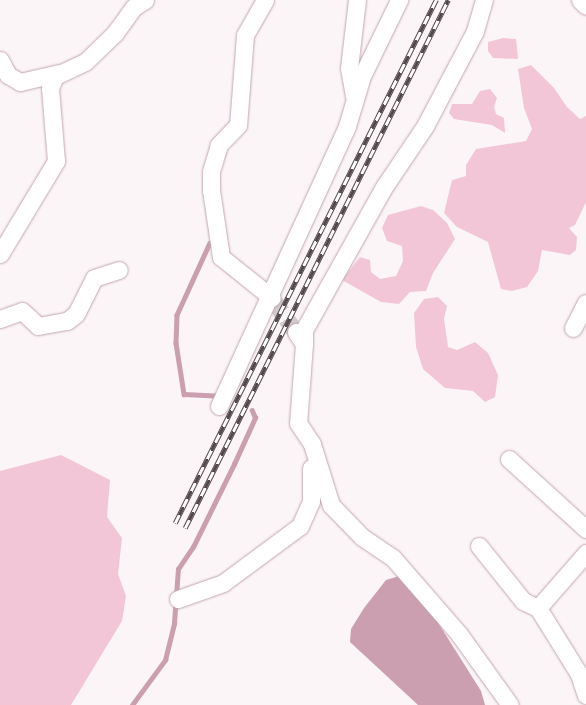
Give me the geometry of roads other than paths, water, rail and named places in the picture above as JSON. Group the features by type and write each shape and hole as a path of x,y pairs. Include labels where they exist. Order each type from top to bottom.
{"street":[{"path":"0,60 10,78 20,82 58,73 85,62 115,33 134,7 145,0"},
{"path":"265,0 245,35 238,125 219,145 210,184 221,257 270,296"},
{"path":"354,96 349,68 357,0"},
{"path":"219,406 347,126 354,96 399,0"},
{"path":"178,599 223,583 300,526 310,503 312,486 298,423 300,338 391,176 425,126 475,31 484,0"},
{"path":"580,0 586,6"},
{"path":"0,254 56,162 50,88 58,73"},
{"path":"0,319 22,311 38,326 67,321 76,314 94,278 119,270"},
{"path":"573,328 586,302"},
{"path":"298,423 312,444 331,505 362,537 393,558 459,634 510,705"},
{"path":"509,459 586,529"},
{"path":"479,546 523,601 538,608 583,671 586,695"},
{"path":"538,608 586,553"}],"waterway":[{"path":"210,243 177,315 176,343 184,394 219,396"},
{"path":"132,705 165,660 174,623 178,569 193,547 234,464 255,418 252,411"}],"tunnel":[{"path":"272,298 296,332"}],"railway":[{"path":"175,523 436,0"},
{"path":"185,528 448,0"}]}
